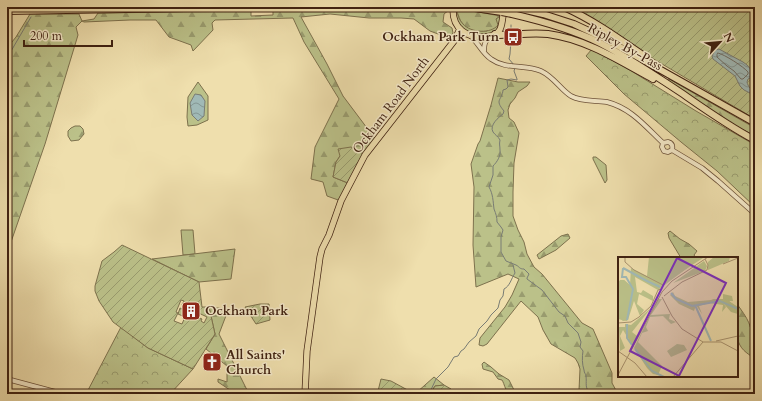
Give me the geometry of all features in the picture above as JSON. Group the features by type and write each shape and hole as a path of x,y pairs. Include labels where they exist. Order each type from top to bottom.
{"highway":[{"path":"7,11 244,7"},
{"name":"Ripley By-Pass","path":"468,7 480,8 502,14 512,14 540,21 586,36 639,65 676,90"},
{"name":"Ripley By-Pass","path":"513,7 543,14 574,24 604,38 679,80"},
{"path":"564,7 612,34 679,80 755,123"},
{"path":"494,35 555,35 570,38 588,45 676,90 755,140"}],"main road":[{"path":"453,10 454,20 460,29 469,35 479,37 494,35 499,31 501,28 502,14"},
{"name":"Ockham Road North","path":"305,394 307,352 320,257 342,201 365,155 454,41 460,29"},
{"name":"Ockham Road North","path":"454,41 460,36 469,35"}],"street":[{"path":"469,35 492,60 507,66 520,66 543,72 575,98 606,102 618,106 642,122 664,143"},
{"path":"484,51 487,39 494,35"},
{"path":"664,143 670,142 672,145 672,150"},
{"path":"664,143 662,147 664,151 668,152 672,150 707,172 755,214"},
{"path":"7,379 63,394"}],"green space":[{"path":"571,7 755,7 755,119 637,49 595,20"},
{"path":"432,8 449,10 444,14 443,22 452,28 453,33 449,38 430,31 414,19 369,18 330,14 301,17 343,96 376,140 365,155 340,156 336,162 333,177 350,184 341,201 327,196 323,182 311,179 315,147 339,99 304,42 293,18 215,20 212,23 213,30 193,51 191,45 169,37 156,20 82,21 94,19 98,13 251,11 251,16 273,15 273,11"},
{"path":"454,10 456,10 460,20 465,26 479,31 487,31 496,19 502,16 499,29 493,33 483,35 468,33 459,26"},
{"path":"456,10 474,11 500,16 496,19 498,25 491,30 476,31 467,27 462,22"},
{"path":"30,14 79,14 82,21 76,27 78,35 45,144 11,242 11,254 7,261 7,48 16,37"},
{"path":"592,49 755,145 755,207 717,171 624,94 586,56"},
{"path":"498,78 518,82 530,82 518,92 508,110 509,118 514,122 519,133 514,163 513,216 524,242 527,254 534,267 542,274 582,323 593,329 612,373 612,383 618,394 582,394 579,390 580,369 575,358 551,344 538,317 521,301 487,344 483,346 479,345 480,338 505,307 519,279 508,274 476,287 473,245 474,187 471,164 480,141"},
{"path":"669,79 755,128 755,136 728,122 668,81"},
{"path":"198,82 208,96 208,120 197,125 188,126 188,97"},
{"path":"75,126 80,126 83,129 84,134 79,140 71,141 68,136 68,131"},
{"path":"351,147 363,154 348,183 333,177 336,162 340,156 338,149"},
{"path":"593,157 596,157 606,165 607,180 605,183 593,159"},
{"path":"181,230 193,230 195,254 183,255"},
{"path":"670,231 697,251 694,255 695,257 680,257 669,238 668,233"},
{"path":"568,234 570,238 556,250 539,259 537,255 561,236"},
{"path":"122,245 199,282 202,307 209,307 215,334 193,369 148,348 113,322 99,301 95,291 95,286 102,261","holes":["181,300 184,301 182,305 207,317 204,323 201,321 202,319 190,314 189,316 186,315 188,310 183,308 180,308 178,314 185,317 182,324 174,321 178,313 176,312"]},
{"path":"235,249 231,279 199,282 152,259"},
{"path":"269,304 270,320 256,324 245,307"},
{"path":"738,305 747,318 751,328 751,344 755,347 755,359 740,345 738,341"},
{"path":"209,307 226,309 227,313 219,334 249,394 236,394 218,382 218,379 227,382 227,374 229,369 206,349 215,334"},
{"path":"121,327 148,348 193,369 170,394 86,394"},
{"path":"484,362 509,380 516,394 509,393 502,380 498,379 493,372 483,369 482,364"},
{"path":"434,377 444,385 435,386 430,394 416,393"},
{"path":"381,379 391,381 415,394 375,394 378,391"},
{"path":"444,385 451,389 447,394 430,394 435,386"}],"water":[{"path":"719,49 743,62 754,73 755,81 750,78 747,82 750,88 755,90 755,93 750,93 744,90 740,86 735,76 713,59 712,56 715,50"},
{"path":"195,94 201,95 205,101 204,116 198,121 192,115 190,103"}],"waterway":[{"path":"7,58 31,17"},
{"path":"511,25 511,30"},
{"path":"511,40 509,59 514,65"},
{"path":"515,68 514,71 517,80 507,80 508,87 503,90 499,100 499,104 504,111 492,127 493,132 500,140 500,154 493,166 493,175 489,187 497,222 503,230 501,237 501,252 506,261 521,269 524,269 529,274 527,279 542,290 559,312 565,316 568,323 578,333 581,342 580,347 583,351 582,358 587,388 591,394"},
{"path":"429,394 436,379 448,367 454,357 458,356 476,336 479,329 498,308 504,289 509,284 515,273 513,265"}],"place":[{"name":"Ockham Park Turn","path":"513,37"},
{"name":"Ockham Park","path":"191,311"},
{"name":"All Saints' Church","path":"212,362"}]}
